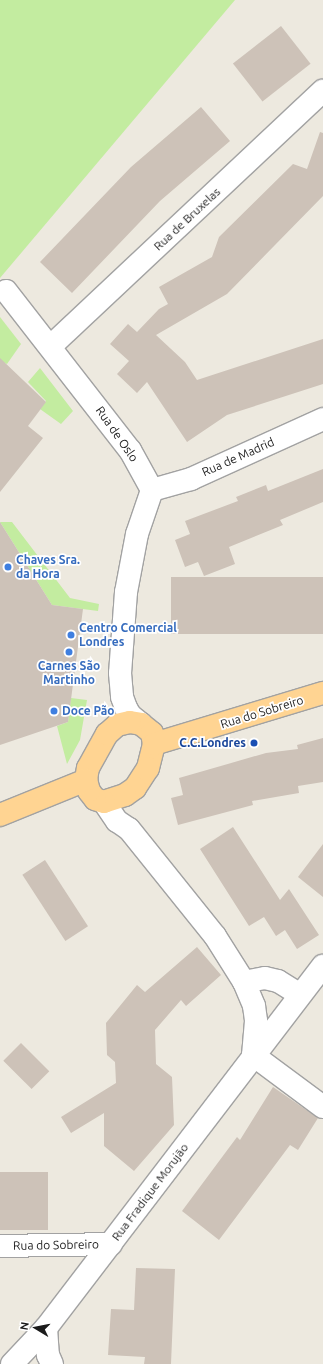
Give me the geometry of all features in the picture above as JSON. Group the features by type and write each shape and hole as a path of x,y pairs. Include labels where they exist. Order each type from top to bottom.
{"main road":[{"name":"Rua do Sobreiro","path":"154,744 323,693"},
{"path":"130,722 141,724 152,733 154,744 148,768 130,792 113,801 104,802 95,799 86,780 92,756 107,734 117,725 130,722"},
{"path":"0,815 86,780"}],"street":[{"name":"Rua de Bruxelas","path":"51,346 323,91"},
{"name":"Rua de Oslo","path":"6,291 51,346 130,450 152,490"},
{"name":"Rua de Madrid","path":"152,490 191,479 323,419"},
{"path":"107,734 120,673 128,585 136,534 152,490"},
{"path":"120,673 122,697 126,708 130,715 141,724"},
{"path":"129,829 130,792"},
{"path":"104,802 117,821 129,829 215,936 244,982 254,1006 256,1021 253,1055 323,1107"},
{"name":"Rua Fradique Morujão","path":"12,1364 46,1328 253,1055 323,966"},
{"path":"244,982 265,978 278,981 300,995"},
{"name":"Rua do Sobreiro","path":"0,1246 111,1244"},
{"path":"46,1328 48,1355 52,1364"}],"green space":[{"path":"0,0 235,0 0,278"},
{"path":"0,317 21,344 7,364 0,361"},
{"path":"40,368 73,411 61,424 40,409 46,401 28,382"},
{"path":"0,522 12,522 70,598 99,604 98,611 52,605"},
{"path":"71,698 87,700 80,740 67,764 57,726 68,722"}],"building":[{"path":"281,26 311,64 262,101 233,64"},
{"path":"201,107 230,141 160,201 72,293 40,262 131,167"},
{"path":"320,132 323,133 323,196 227,294 156,335 185,362 197,380 323,339 323,384 227,415 187,442 147,382 137,393 117,374 129,361 110,344 128,324 137,332 159,309 168,304 159,287 212,257 219,237 293,164 307,169"},
{"path":"0,358 46,402 28,426 43,438 0,492"},
{"path":"323,469 323,502 280,520 283,525 229,547 235,564 204,576 198,562 185,567 175,540 190,534 185,521 238,501 236,497 266,485 268,491"},
{"name":"Centro Comercial Londres","path":"0,522 52,605 83,609 68,722 0,745"},
{"path":"171,577 323,577 323,634 171,634"},
{"path":"323,738 323,782 298,786 299,793 252,801 253,805 178,825 171,798 183,795 179,778 266,753 298,749 297,745"},
{"path":"233,827 280,900 289,889 319,935 297,949 285,930 276,936 264,917 249,926 200,849"},
{"path":"323,844 323,897 298,877"},
{"path":"45,860 88,926 65,941 22,875"},
{"path":"197,947 221,975 186,1006 181,1000 155,1030 156,1064 172,1077 174,1125 134,1171 104,1146 104,1113 71,1133 61,1117 116,1083 115,1062 107,1055 106,1023 137,985 145,992"},
{"path":"21,1043 49,1071 32,1089 3,1061"},
{"path":"273,1087 318,1118 298,1150 290,1145 219,1240 182,1211 237,1137 240,1140"},
{"path":"0,1172 48,1172 48,1230 0,1230"},
{"path":"136,1268 175,1269 171,1364 144,1364 145,1357 108,1355 111,1309 134,1310"}],"place":[{"name":"Chaves Sra. da Hora","path":"8,567"},
{"name":"Centro Comercial Londres","path":"71,635"},
{"name":"Carnes São Martinho","path":"69,652"},
{"name":"Doce Pão","path":"54,711"},
{"name":"C.C.Londres","path":"254,743"}]}
